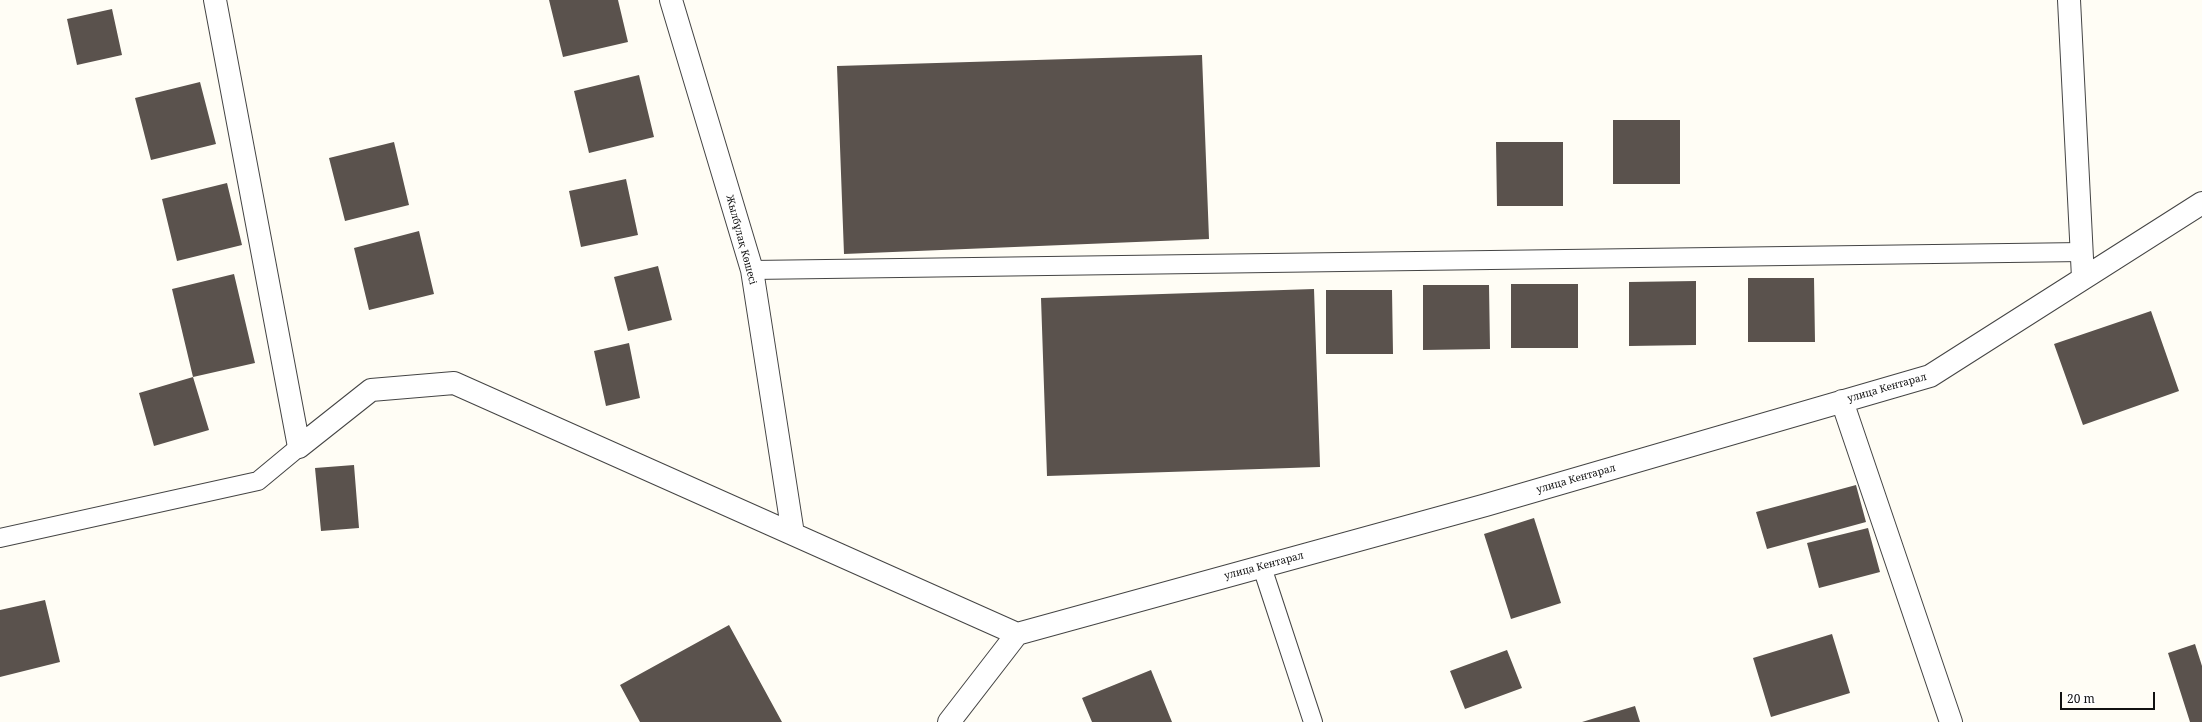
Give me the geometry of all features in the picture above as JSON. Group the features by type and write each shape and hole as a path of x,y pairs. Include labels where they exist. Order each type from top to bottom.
{"street":[{"path":"215,0 299,447 371,390 454,383 1017,634 949,722"},
{"name":"Жылбұлақ Көшесі","path":"671,0 752,270 793,534"},
{"path":"2069,0 2083,278"},
{"name":"улица Кентарал","path":"1017,634 1486,505 1930,376 2202,203"},
{"path":"1842,401 1951,722"}],"lane":[{"path":"752,270 2082,252"},
{"path":"0,538 258,481 299,447"},
{"path":"1262,566 1313,722"}],"building":[{"path":"549,0 618,0 628,42 563,57"},
{"path":"112,9 122,55 77,65 67,19"},
{"path":"1202,55 1209,239 844,254 837,66"},
{"path":"639,75 654,137 589,153 574,91"},
{"path":"200,82 216,144 151,160 135,98"},
{"path":"1613,120 1680,120 1680,184 1613,184"},
{"path":"394,142 409,205 345,221 329,158"},
{"path":"1496,142 1563,142 1563,206 1497,206"},
{"path":"626,179 638,235 581,247 569,191"},
{"path":"227,183 242,245 177,261 162,199"},
{"path":"419,231 434,294 369,310 354,248"},
{"path":"658,266 672,320 628,331 614,277"},
{"path":"234,274 255,363 193,377 172,289"},
{"path":"1748,278 1814,278 1815,342 1748,342"},
{"path":"1696,281 1696,345 1629,346 1629,282"},
{"path":"1511,284 1578,284 1578,348 1511,348"},
{"path":"1423,285 1489,285 1490,349 1423,350"},
{"path":"1314,289 1320,467 1047,476 1041,298"},
{"path":"1326,290 1392,290 1393,354 1326,354"},
{"path":"2151,311 2179,391 2083,425 2054,344"},
{"path":"629,343 640,398 606,406 594,351"},
{"path":"193,377 209,430 154,446 139,393"},
{"path":"354,465 359,528 321,531 315,468"},
{"path":"1856,485 1866,522 1767,549 1756,512"},
{"path":"1534,518 1561,603 1511,619 1484,534"},
{"path":"1868,528 1880,572 1819,588 1807,543"},
{"path":"45,600 60,662 0,677 0,610"},
{"path":"729,625 782,722 640,722 620,685"},
{"path":"1832,634 1850,693 1771,717 1753,658"},
{"path":"2195,644 2202,666 2202,722 2190,722 2168,653"},
{"path":"1507,650 1522,688 1465,709 1450,671"},
{"path":"1151,670 1172,722 1092,722 1082,698"},
{"path":"1635,706 1640,722 1582,722"}]}
